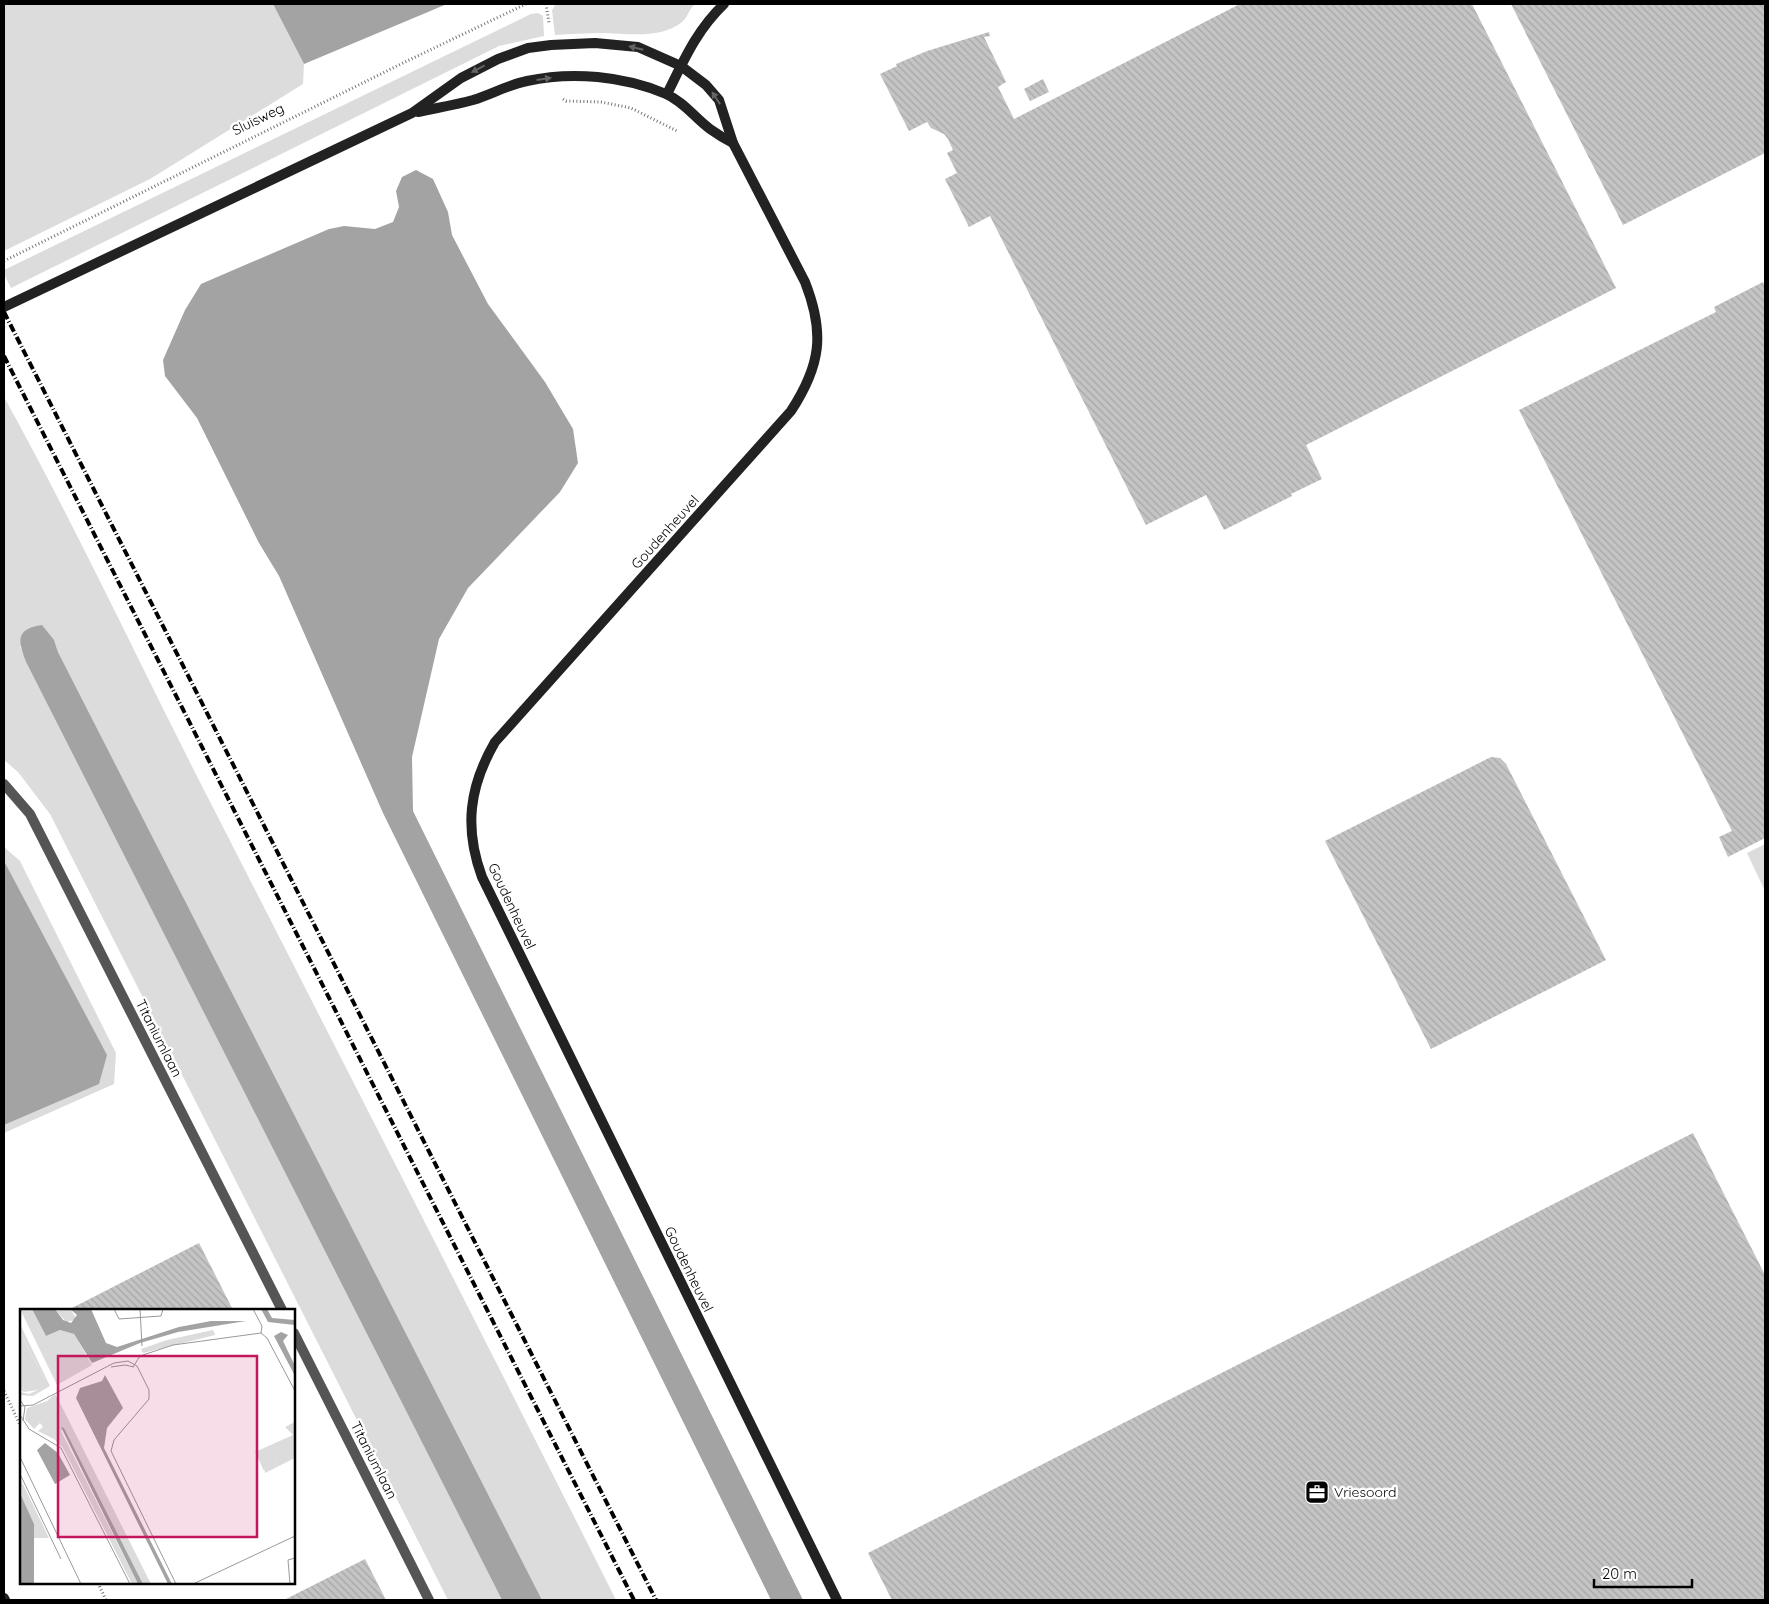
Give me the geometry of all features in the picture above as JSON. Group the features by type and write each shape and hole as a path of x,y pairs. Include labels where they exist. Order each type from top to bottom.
{"street":[{"path":"667,94 698,33 724,4"},
{"path":"4,307 412,113 460,78 498,58 528,48 551,45 619,44 638,47 681,66"},
{"name":"Goudenheuvel","path":"681,66 706,84 719,100 733,143 805,282 817,318 818,338 810,377 791,411 495,742 485,759 474,792 471,819 472,839 475,858 494,901 837,1600"},
{"path":"412,113 474,100 503,88 528,81 555,77 600,77 632,83 667,94 689,109 710,129 733,143"},
{"name":"Titaniumlaan","path":"4,784 30,814 281,1309"},
{"name":"Titaniumlaan","path":"295,1335 429,1600"}],"path":[{"name":"Sluisweg","path":"4,261 526,4"},
{"path":"4,1391 20,1425"},
{"path":"98,1584 106,1600"}],"shaded area":[{"path":"4,4 273,4 304,64 303,84 150,179 4,251"},
{"path":"273,4 447,4 304,64"},
{"path":"556,4 695,4 682,22 673,28 663,31 643,34 596,33 555,35 552,10"},
{"path":"538,13 543,16 544,36 499,46 11,288 4,270 531,14"},
{"path":"416,170 433,179 448,212 452,235 488,304 545,382 573,429 578,463 560,492 468,588 439,639 412,757 413,811 803,1600 771,1600 383,813 279,576 259,543 197,418 165,376 163,360 185,310 201,284 329,229 344,226 375,229 393,222 399,207 396,191 402,177"},
{"path":"4,397 81,543 204,790 616,1600 542,1600 58,652 54,640 20,646 26,662 502,1600 448,1600 50,814 18,772 4,760"},
{"path":"42,625 54,640 58,652 542,1600 502,1600 26,662 21,648 21,637 27,630"},
{"path":"1765,844 1765,891 1747,853"},
{"path":"4,847 20,861 116,1053 114,1084 4,1133 4,1125 98,1084 4,861"},
{"path":"4,861 107,1055 99,1084 4,1125"}],"building":[{"path":"1240,4 1472,4 1616,288 1306,445 1322,479 1291,494 1292,496 1224,530 1206,495 1146,525 990,216 969,227 945,179 957,173 947,153 953,150 948,139 944,134 931,128 927,122 909,131 880,74 897,66 896,64 927,51 989,32 990,36 984,37 1006,82 998,87 1014,119"},
{"path":"1511,4 1765,4 1765,153 1623,225"},
{"path":"1043,79 1049,92 1030,101 1024,89"},
{"path":"1763,282 1765,287 1765,838 1728,857 1719,837 1732,831 1519,410 1716,312 1714,307"},
{"path":"1491,757 1500,758 1506,764 1606,960 1431,1049 1325,841"},
{"path":"1693,1133 1765,1275 1765,1600 892,1600 868,1553"},
{"path":"199,1243 232,1309 70,1309"},
{"path":"365,1559 386,1600 284,1600"}],"railway":[{"path":"4,312 656,1600"},
{"path":"4,356 634,1600"}],"place":[{"name":"Vriesoord","path":"1317,1492"}]}
